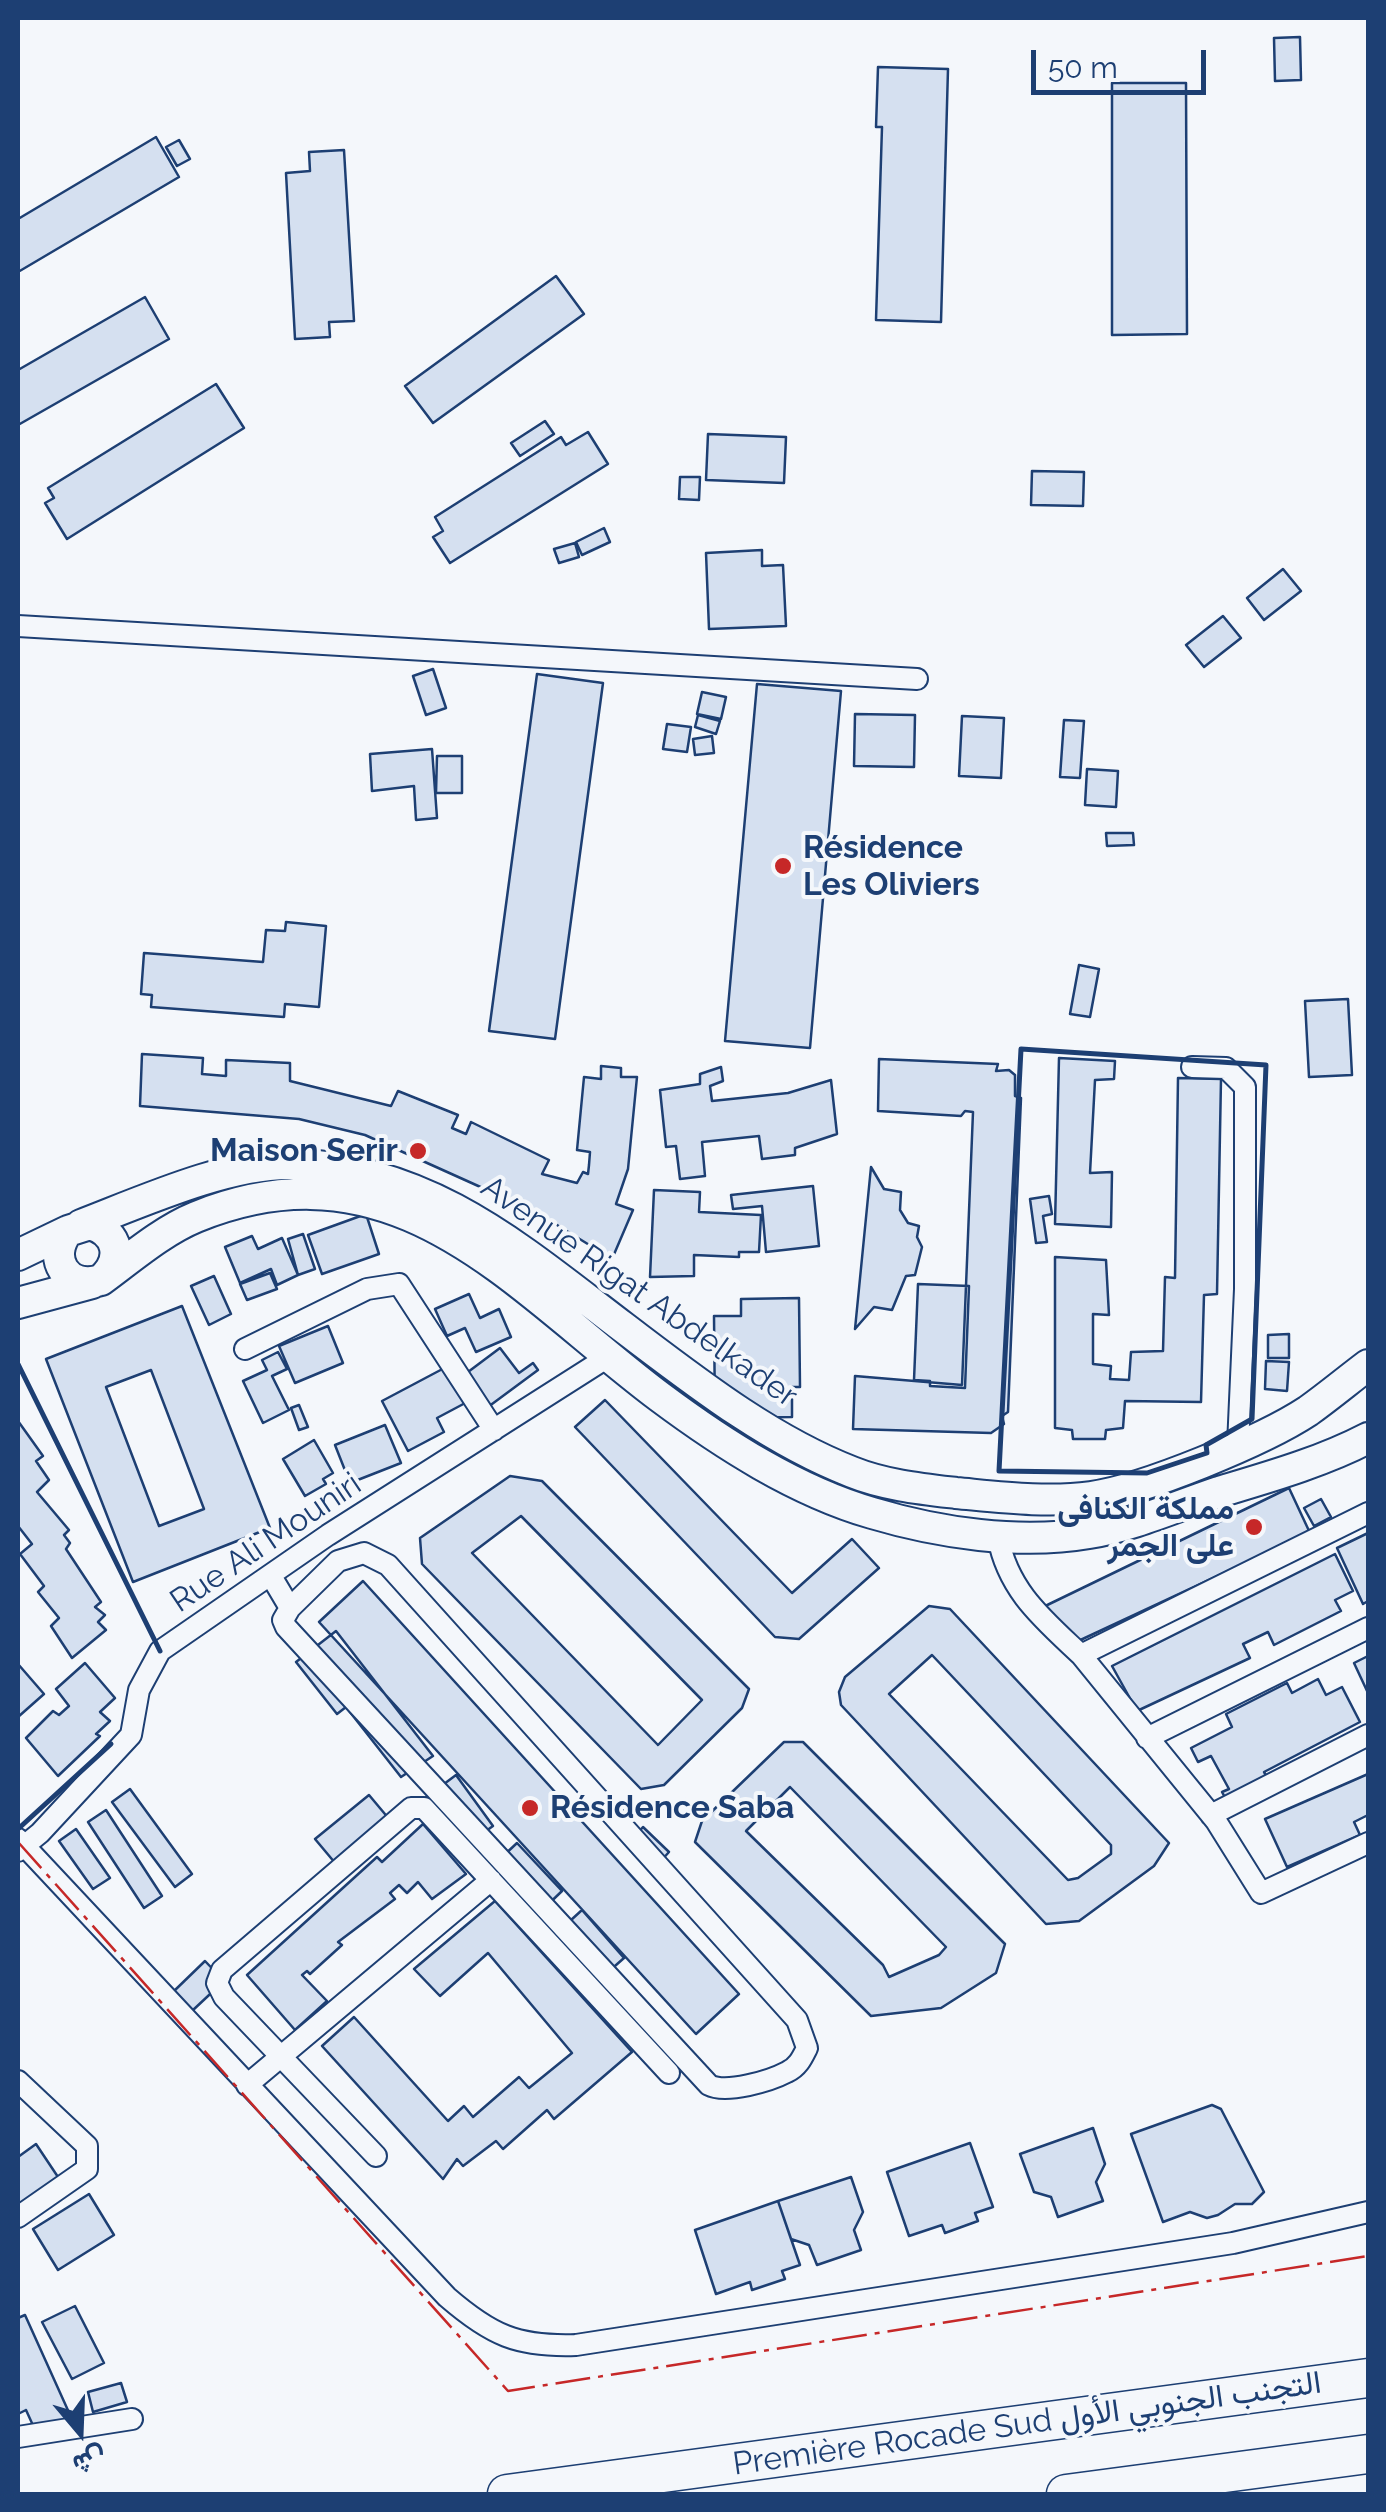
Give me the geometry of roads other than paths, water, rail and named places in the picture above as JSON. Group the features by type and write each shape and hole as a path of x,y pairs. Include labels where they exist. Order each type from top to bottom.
{"highway":[{"path":"1286,2387 1368,2362"},
{"name":"Première Rocade Sud التجنب الجنوبي الأول","path":"507,2494 1368,2378"},
{"path":"1066,2494 1368,2454"}],"street":[{"path":"18,626 917,679"},
{"path":"1192,1067 1226,1068 1244,1087 1246,1288 1238,1445"},
{"name":"Avenue Rigat Abdelkader","path":"24,1246 234,1172 287,1164 342,1170 394,1182 450,1203 504,1236 679,1370 778,1434 852,1472 918,1488 1004,1498 1092,1497 1238,1445 1306,1412 1368,1365"},
{"path":"18,1303 98,1281 192,1219 272,1196 323,1194 384,1206 428,1222 513,1277 716,1436 806,1488 870,1513 998,1537 1090,1533 1262,1479 1368,1438"},
{"path":"100,1227 114,1242 115,1263 98,1281 74,1281 60,1268 58,1247 74,1228 100,1227"},
{"path":"244,1348 367,1288 399,1284 494,1430"},
{"name":"Rue Ali Mouniri","path":"20,1845 131,1735 139,1690 160,1651 611,1355"},
{"path":"1081,1655 1368,1514"},
{"path":"998,1537 1013,1583 1026,1602 1081,1655 1211,1815 1261,1893 1368,1843"},
{"path":"364,1554 388,1566 796,2020 807,2048 800,2062 787,2072 723,2089 709,2084 286,1626 283,1620 290,1608 338,1561 364,1554"},
{"path":"271,1576 290,1608"},
{"path":"1147,1738 1368,1628"},
{"path":"1211,1815 1368,1735"},
{"path":"376,2156 224,1997 219,1976 405,1811 424,1808 669,2073"},
{"path":"20,1845 447,2297 502,2337 536,2346 576,2345 1233,2243 1368,2212"},
{"path":"247,2085 491,1880"},
{"path":"18,2081 86,2146 88,2169 18,2217"},
{"path":"18,2436 132,2420"}],"place":[{"name":"Résidence Les Oliviers","path":"783,866"},
{"name":"Maison Serir","path":"418,1151"},
{"name":"مملكة الكنافى على الجمر","path":"1254,1527"},
{"name":"Résidence Saba","path":"530,1808"}]}
